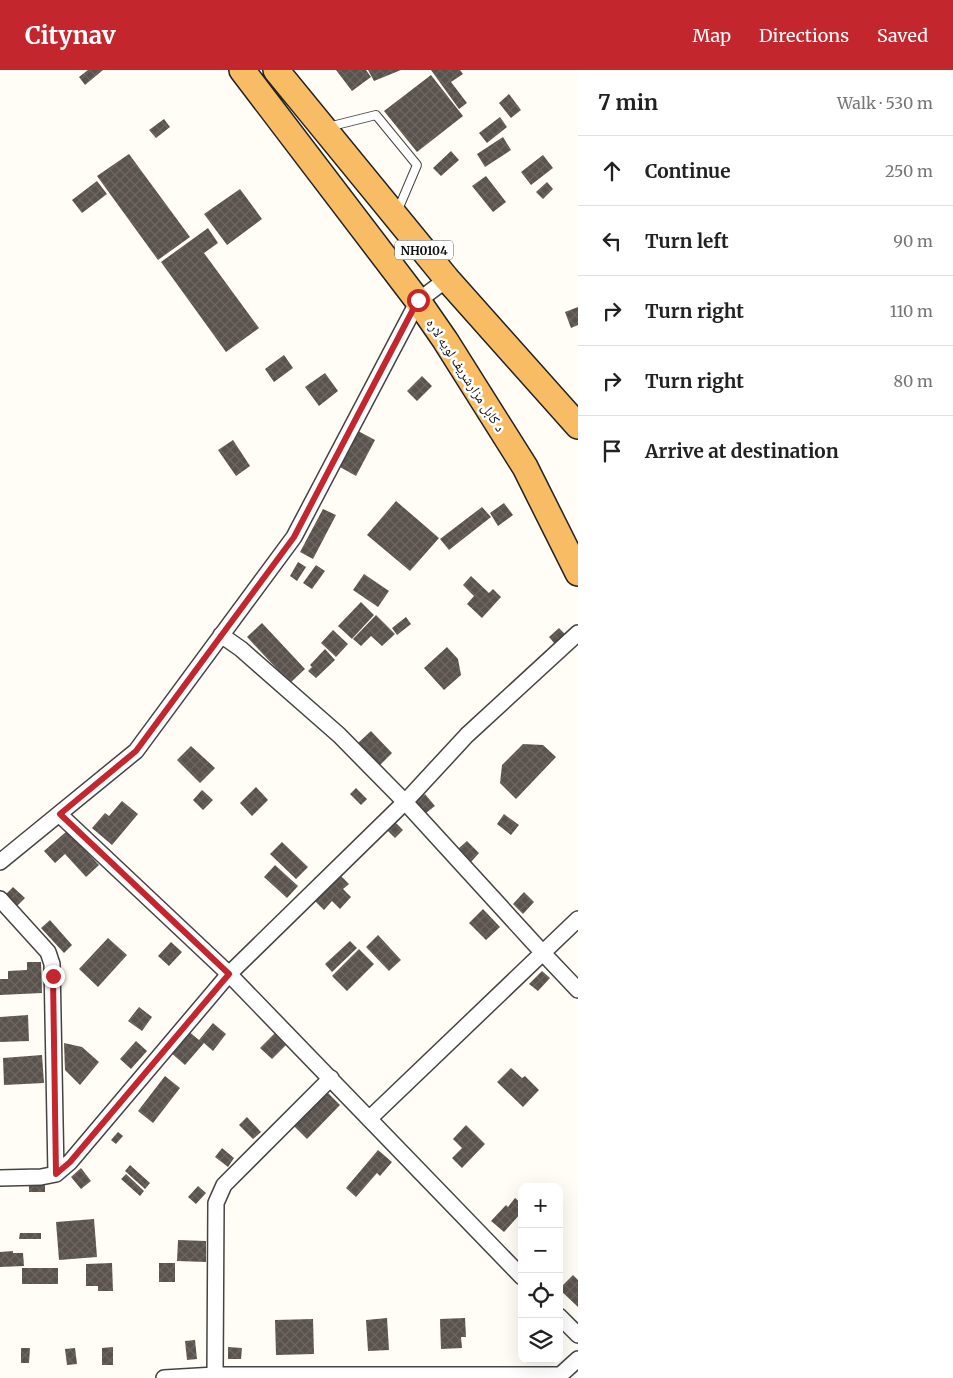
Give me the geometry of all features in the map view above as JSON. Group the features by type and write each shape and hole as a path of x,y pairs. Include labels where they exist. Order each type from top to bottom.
{"highway":[{"name":"د کابل مزارشریف لویه لاره","path":"242,70 418,300 445,340 525,467 578,573"},
{"name":"NH0104","path":"276,70 447,278 578,426"}],"street":[{"path":"0,862 136,751 294,537 418,300 447,278"},
{"path":"0,1178 41,1177 56,1174 70,1162 229,974 406,802 466,735 578,633"},
{"path":"221,635 339,735 406,802 578,990"},
{"path":"60,814 229,974 518,1273"},
{"path":"0,899 48,952 52,964 56,1174"},
{"path":"369,1119 578,919"},
{"path":"215,1376 216,1203 224,1185 330,1078"},
{"path":"561,1318 578,1335"},
{"path":"164,1378 215,1376 559,1376 578,1359"}],"lane":[{"path":"323,128 376,115 418,165 396,216"}],"building":[{"path":"88,70 103,70 85,85 79,77"},
{"path":"336,70 366,70 371,77 352,91"},
{"path":"368,70 401,70 374,81"},
{"path":"431,70 460,70 463,74 451,82 467,103 459,109"},
{"path":"431,75 463,116 417,152 384,111"},
{"path":"509,94 521,110 511,118 499,103"},
{"path":"500,117 507,127 487,143 479,133"},
{"path":"164,119 170,127 156,138 149,130"},
{"path":"503,137 511,150 485,167 477,154"},
{"path":"451,151 459,160 441,176 433,168"},
{"path":"129,154 190,237 158,260 97,176"},
{"path":"543,155 553,168 531,185 521,172"},
{"path":"486,176 506,202 493,212 472,186"},
{"path":"97,181 107,194 82,213 72,200"},
{"path":"547,182 553,189 543,199 536,192"},
{"path":"240,189 262,219 227,245 204,214"},
{"path":"208,228 218,243 204,253 259,328 226,352 161,262"},
{"path":"578,307 578,325 571,328 565,312"},
{"path":"284,355 293,368 274,382 265,369"},
{"path":"325,373 338,391 319,406 305,387"},
{"path":"422,376 432,386 417,401 407,391"},
{"path":"358,431 375,440 356,476 340,467"},
{"path":"233,440 250,466 236,476 218,450"},
{"path":"396,501 439,538 410,571 367,535"},
{"path":"504,503 513,515 498,526 490,513"},
{"path":"482,507 491,517 449,550 440,539"},
{"path":"323,509 336,515 313,559 300,552"},
{"path":"298,562 306,567 297,581 290,576"},
{"path":"316,565 325,571 312,589 303,583"},
{"path":"364,574 389,591 378,607 353,590"},
{"path":"471,576 489,593 493,589 501,597 482,618 467,604 474,596 463,585"},
{"path":"361,602 374,615 352,639 338,626"},
{"path":"376,615 395,634 382,646 371,636 361,646 353,639"},
{"path":"406,617 411,624 397,635 392,628"},
{"path":"262,623 305,669 290,683 247,637"},
{"path":"559,628 566,635 555,644 549,637"},
{"path":"333,630 348,644 336,657 321,643"},
{"path":"447,647 458,659 461,675 444,690 424,668"},
{"path":"325,649 335,660 316,678 308,671 312,667 310,665"},
{"path":"371,731 392,753 380,765 358,743"},
{"path":"523,744 543,745 556,757 516,799 500,783 502,765"},
{"path":"191,746 215,768 200,783 177,760"},
{"path":"256,787 268,800 252,816 240,803"},
{"path":"356,788 367,799 361,805 350,794"},
{"path":"202,790 213,800 203,810 193,800"},
{"path":"425,794 435,806 426,813 415,801"},
{"path":"122,801 138,814 112,845 92,828 105,813 109,816"},
{"path":"504,814 519,825 511,835 497,824"},
{"path":"393,820 403,830 395,838 385,828"},
{"path":"67,831 99,865 86,877 65,854 55,863 44,851"},
{"path":"467,841 479,853 471,862 458,849"},
{"path":"282,842 308,867 296,879 270,854"},
{"path":"275,865 298,886 287,898 264,877"},
{"path":"340,875 349,884 343,889 351,897 340,909 332,901 324,910 315,901"},
{"path":"13,887 25,898 17,906 5,895"},
{"path":"524,892 534,902 523,914 513,904"},
{"path":"483,909 500,927 486,940 469,923"},
{"path":"50,920 72,945 64,953 41,928"},
{"path":"378,935 401,960 389,971 366,947"},
{"path":"108,938 127,955 98,987 79,969"},
{"path":"350,941 357,948 332,972 325,964"},
{"path":"171,942 182,952 169,966 158,956"},
{"path":"359,949 374,964 347,991 332,976"},
{"path":"27,962 41,962 42,993 0,995 0,979 8,979 8,971 27,970"},
{"path":"542,971 550,978 538,991 529,984"},
{"path":"139,1007 152,1017 142,1031 128,1021"},
{"path":"28,1015 29,1041 0,1042 0,1017"},
{"path":"213,1023 226,1034 213,1051 204,1043 185,1065 170,1052 188,1031 199,1040"},
{"path":"275,1033 287,1044 272,1059 260,1048"},
{"path":"136,1041 147,1051 131,1069 120,1059"},
{"path":"64,1043 82,1047 99,1062 80,1085 65,1070"},
{"path":"42,1055 44,1083 4,1085 3,1058"},
{"path":"511,1068 522,1078 525,1076 539,1090 523,1107 497,1082"},
{"path":"165,1076 180,1088 153,1123 138,1111"},
{"path":"327,1092 340,1105 307,1139 294,1126"},
{"path":"247,1117 261,1132 253,1139 239,1125"},
{"path":"466,1125 485,1144 462,1168 452,1158 462,1148 453,1139"},
{"path":"118,1132 123,1136 116,1144 111,1140"},
{"path":"222,1148 234,1158 228,1167 215,1157"},
{"path":"378,1150 392,1162 380,1176 377,1173 356,1197 346,1188"},
{"path":"130,1165 150,1183 145,1189 125,1171"},
{"path":"81,1168 91,1181 81,1189 71,1177"},
{"path":"126,1174 144,1191 140,1196 121,1179"},
{"path":"29,1182 45,1183 45,1192 29,1192"},
{"path":"198,1186 206,1193 196,1204 188,1197"},
{"path":"515,1198 518,1201 518,1216 504,1232 491,1221 506,1205 508,1207"},
{"path":"94,1219 97,1257 59,1260 56,1222"},
{"path":"20,1233 41,1233 41,1239 19,1239"},
{"path":"178,1240 206,1241 206,1262 177,1261"},
{"path":"13,1251 13,1253 23,1253 24,1266 0,1267 0,1252"},
{"path":"112,1263 113,1291 98,1291 98,1286 86,1286 86,1264"},
{"path":"159,1263 175,1263 175,1282 159,1282"},
{"path":"22,1268 58,1268 58,1284 22,1284"},
{"path":"573,1275 578,1280 578,1307 563,1293 563,1285"},
{"path":"387,1318 389,1350 368,1351 366,1320"},
{"path":"465,1318 466,1337 461,1337 462,1348 441,1349 440,1319"},
{"path":"313,1319 314,1354 276,1355 275,1320"},
{"path":"195,1340 197,1359 187,1360 185,1341"},
{"path":"113,1347 113,1365 102,1365 102,1348"},
{"path":"228,1347 242,1348 241,1359 228,1359"},
{"path":"21,1348 30,1348 29,1363 21,1363"},
{"path":"75,1348 77,1364 67,1365 65,1349"}],"route":[{"path":"53,976 56,1174 70,1162 229,974 60,814 136,751 294,537 418,300"}]}
